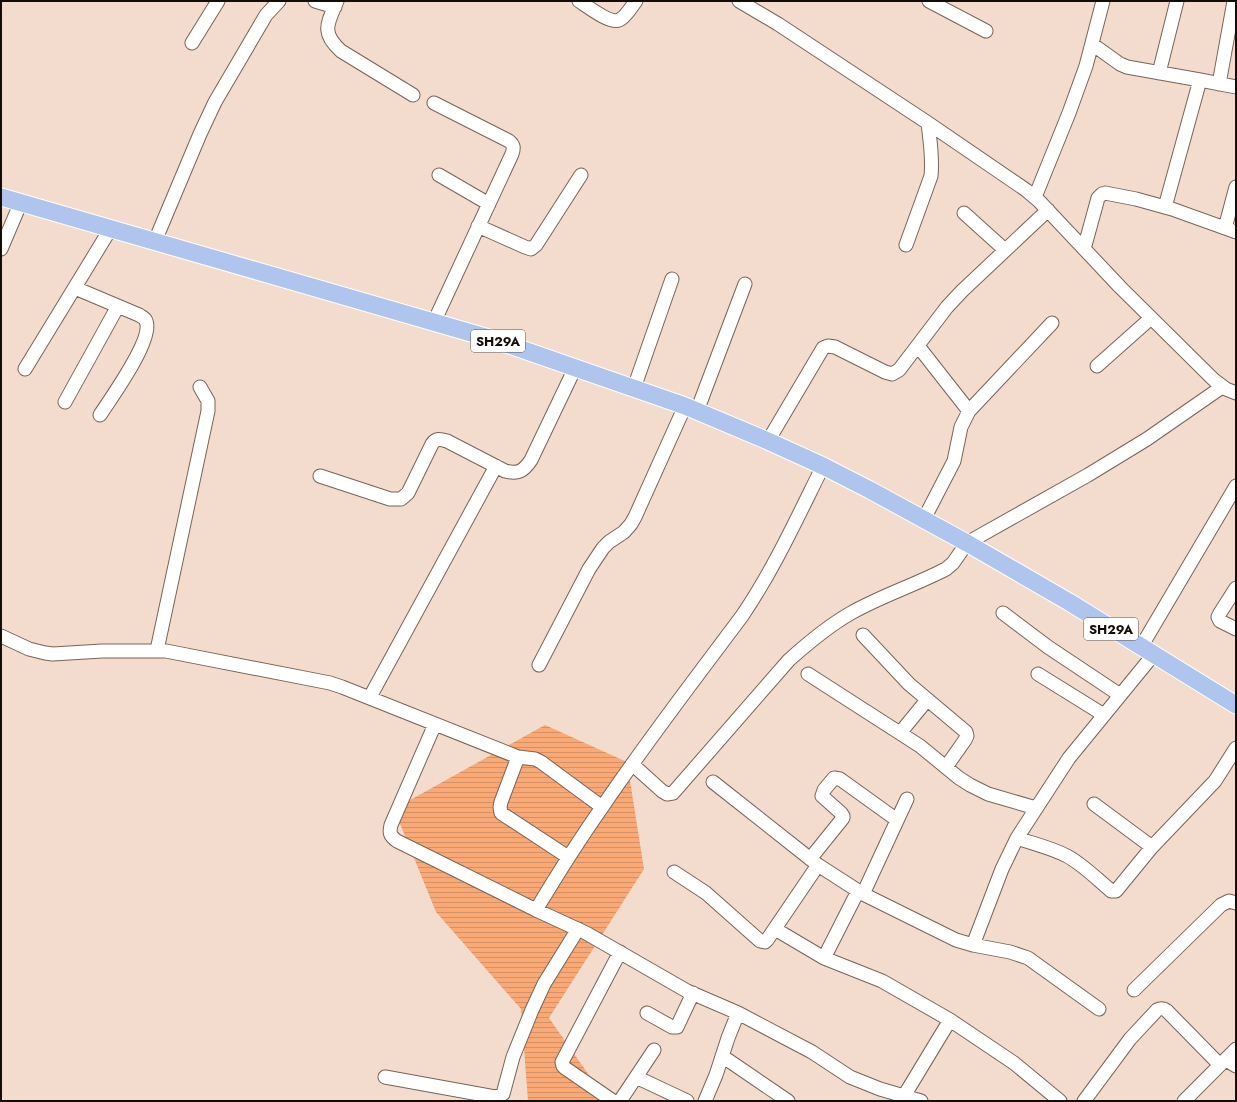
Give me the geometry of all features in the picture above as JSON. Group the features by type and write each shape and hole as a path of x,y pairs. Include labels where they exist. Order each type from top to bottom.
{"main road":[{"name":"SH29A","path":"1,197 492,339 691,409 823,466 924,519 1069,602 1236,705"}],"street":[{"path":"192,43 218,1"},
{"path":"155,241 215,102 266,16 279,1"},
{"path":"315,1 336,4 327,26 329,37 334,44 341,50 413,95"},
{"path":"579,1 609,20 615,21 622,17 636,1"},
{"path":"739,1 778,24 928,123 1013,180 1035,197 1151,318 1222,387 1236,394"},
{"path":"929,1 986,31"},
{"path":"1035,197 1069,113 1086,66 1103,1"},
{"path":"1159,73 1177,1"},
{"path":"1219,84 1234,1"},
{"path":"1092,44 1124,66 1133,69 1200,80 1236,88"},
{"path":"1165,207 1200,80"},
{"path":"434,103 509,141 513,145 512,154 434,322"},
{"path":"906,245 931,176 932,155 928,123"},
{"path":"439,175 488,204"},
{"path":"478,226 531,249 536,245 581,175"},
{"path":"1084,248 1098,198 1102,194 1110,194 1165,207 1231,230 1236,187"},
{"path":"1,250 21,202"},
{"path":"768,441 822,351 826,347 834,347 885,372 892,374 899,370 947,307 962,290 1048,210"},
{"path":"964,213 1005,250"},
{"path":"25,369 111,228"},
{"path":"634,388 672,279"},
{"path":"539,665 595,559 609,542 628,528 635,517 691,409 745,284"},
{"path":"75,288 143,317 146,322 147,331 140,351 100,415"},
{"path":"64,402 118,306"},
{"path":"1097,366 1151,318"},
{"path":"924,519 954,461 961,427 970,411 1052,323"},
{"path":"918,346 970,411"},
{"path":"320,476 390,499 400,499 408,493 434,440 438,439 512,472 523,470 531,460 575,368"},
{"path":"157,650 208,411 208,400 200,387"},
{"path":"632,764 662,791 667,794 673,793 789,660 828,627 872,602 946,569 974,548 1147,439 1222,387"},
{"path":"370,698 496,466"},
{"path":"536,910 568,857 632,764 758,593 823,466"},
{"path":"973,945 1002,869 1017,838 1069,758 1120,695 1147,651 1236,486"},
{"path":"1236,588 1218,617 1220,621 1236,629"},
{"path":"1003,613 1048,648 1120,695"},
{"path":"863,635 909,684 967,734 965,740 946,767"},
{"path":"1,636 30,649 45,653 53,654 89,651 157,650 175,652 310,678 342,686 518,757 535,759 602,807"},
{"path":"808,674 920,746 959,778 978,790 999,798 1036,808"},
{"path":"1038,674 1104,715"},
{"path":"900,734 927,700"},
{"path":"435,724 391,825 390,834 397,841 536,910 586,933 693,993 738,1013 812,1052 850,1077 880,1089 921,1101"},
{"path":"1017,838 1067,856 1109,889 1114,891 1118,889 1152,847 1215,781 1236,748"},
{"path":"518,757 501,802 500,810 504,815 568,857"},
{"path":"674,872 706,893 760,941 765,942 775,929 814,862 843,818 842,813 822,796 824,790 834,778 840,779 897,820"},
{"path":"713,782 814,862 860,892 951,938 973,945 1010,952 1028,958 1099,1010"},
{"path":"824,958 860,892 907,799"},
{"path":"1094,804 1152,847"},
{"path":"1134,990 1221,905 1229,901 1236,903"},
{"path":"775,929 824,958 882,981 950,1020 1014,1064 1060,1101"},
{"path":"385,1077 495,1097 503,1094 513,1057 544,984 586,933"},
{"path":"613,1101 565,1068 562,1062 620,952"},
{"path":"647,1013 672,1028 676,1028 693,993"},
{"path":"1084,1101 1136,1031 1160,1008 1167,1011 1227,1064"},
{"path":"705,1101 738,1013"},
{"path":"904,1096 950,1020"},
{"path":"1184,1101 1227,1064 1236,1049"},
{"path":"620,1101 654,1050"},
{"path":"722,1056 788,1101"},
{"path":"636,1077 687,1101"}],"shaded area":[{"path":"545,725 627,762 644,869 549,1018 607,1101 528,1101 521,1009 436,912 394,809"}]}
